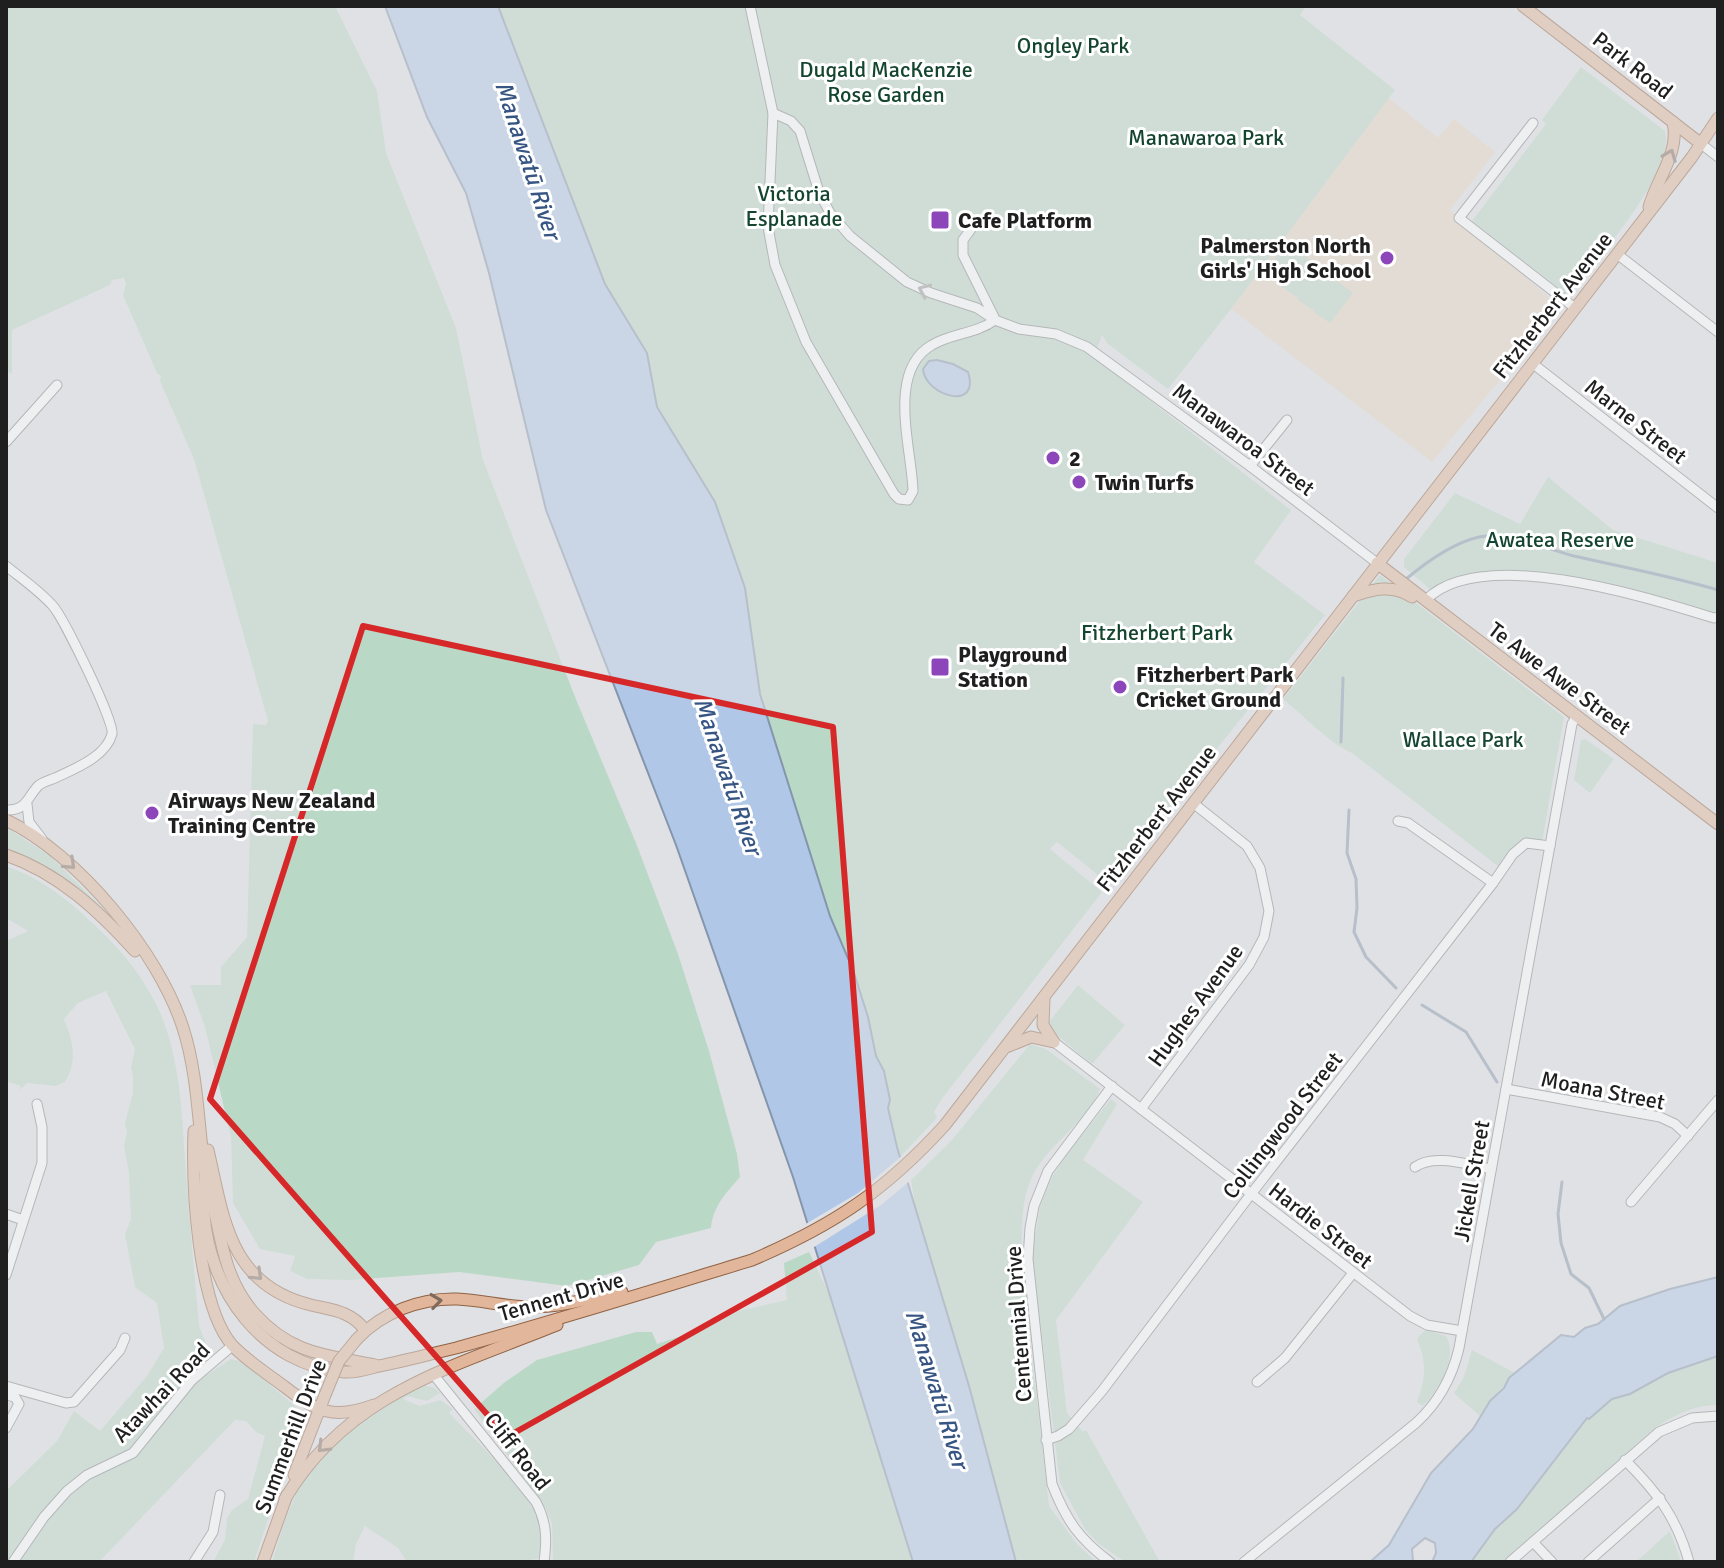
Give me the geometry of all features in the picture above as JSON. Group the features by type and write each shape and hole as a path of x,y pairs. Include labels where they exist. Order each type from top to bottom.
{"main road":[{"name":"Park Road","path":"1523,6 1700,143"},
{"name":"Fitzherbert Avenue","path":"752,1260 798,1240 847,1213 911,1162 945,1125 1617,254 1718,118"},
{"path":"1647,214 1655,186 1675,143 1672,121"},
{"name":"Te Awe Awe Street","path":"1377,563 1718,824"},
{"path":"1351,597 1375,589 1396,589 1408,593 1435,614 1457,624"},
{"name":"Tennent Drive","path":"6,820 42,840 82,876 111,908 163,980 186,1037 205,1177 204,1212 211,1254 227,1294 252,1328 279,1349 322,1368 356,1372 475,1342 752,1260"},
{"name":"Tennent Drive","path":"6,855 46,873 79,896 163,980"},
{"path":"1044,997 1043,1025 1054,1042"},
{"path":"1005,1048 1031,1037 1054,1042"},
{"path":"196,1099 225,1226 245,1264 263,1283 288,1298 347,1314 357,1320 361,1335 385,1316 407,1306 430,1301 456,1299 516,1307 549,1307 689,1279"},
{"path":"196,1099 193,1161 204,1277 213,1312 233,1345 300,1399 319,1410 338,1414 374,1405"},
{"path":"285,1499 320,1449 374,1405 409,1384 627,1298"},
{"name":"Summerhill Drive","path":"263,1562 339,1361 361,1335"}],"street":[{"path":"750,6 773,113 768,227 775,265 816,361 894,494 903,500 908,500 913,491 905,398 910,371 917,356 940,340 980,330 995,320 963,255 963,240 971,229"},
{"name":"Manawaroa Street","path":"773,113 791,121 800,131 819,192 830,213 850,236 907,282 977,308 995,320 1019,329 1056,334 1087,347 1377,563"},
{"path":"1533,123 1459,218 1575,308"},
{"name":"Park Road","path":"1700,143 1718,157"},
{"path":"1617,254 1718,332"},
{"name":"Marne Street","path":"1532,363 1718,508"},
{"path":"6,442 57,385"},
{"path":"1250,466 1287,420"},
{"path":"6,566 56,610 110,717 113,729 109,740 93,758 39,785 27,804 6,810"},
{"path":"1426,600 1451,585 1482,576 1521,575 1613,588 1718,617"},
{"name":"Jickell Street","path":"1244,1562 1406,1431 1431,1408 1451,1374 1462,1331 1572,724 1576,717"},
{"name":"Hughes Avenue","path":"1141,1109 1249,965 1264,937 1269,911 1260,868 1247,846 1193,803"},
{"path":"27,804 29,822 42,840"},
{"path":"1398,821 1408,823 1493,883"},
{"name":"Collingwood Street","path":"1046,1440 1069,1429 1082,1415 1522,845 1550,846"},
{"name":"Hardie Street","path":"1054,1042 1418,1322 1462,1331"},
{"name":"Centennial Drive","path":"1110,1562 1079,1535 1064,1515 1052,1484 1028,1259 1034,1206 1048,1171 1112,1086"},
{"name":"Moana Street","path":"1506,1089 1660,1117 1675,1124 1688,1136"},
{"path":"1631,1202 1718,1100"},
{"path":"6,1275 42,1163 42,1127 37,1104"},
{"path":"1415,1167 1423,1161 1441,1161 1491,1169"},
{"path":"6,1214 23,1220"},
{"path":"1257,1382 1285,1358 1353,1273"},
{"path":"6,1386 66,1403 74,1402 120,1350 125,1338"},
{"name":"Atawhai Road","path":"13,1562 44,1517 67,1491 87,1475 133,1453 192,1380 233,1345"},
{"name":"Cliff Road","path":"433,1374 536,1502 545,1523 547,1538 544,1562"},
{"path":"6,1395 15,1397 19,1404 6,1428"},
{"path":"1510,1562 1625,1460 1668,1427 1692,1418 1718,1416"},
{"path":"1625,1460 1660,1498 1678,1527 1689,1562"},
{"path":"194,1562 213,1532 220,1495"},
{"path":"1588,1562 1660,1498"},
{"path":"1533,1542 1552,1562"}],"highlighted area":[{"path":"363,626 833,727 872,1232 507,1437 210,1099"}],"shaded area":[{"name":"Palmerston North Girls' High School","path":"1389,98 1438,138 1454,119 1495,152 1450,210 1560,307 1432,462 1231,309"}],"green space":[{"path":"6,6 335,6 377,91 386,153 456,328 483,460 575,697 636,843 678,954 709,1051 737,1154 740,1177 717,1206 711,1228 656,1242 639,1265 567,1286 459,1272 350,1280 307,1279 290,1271 295,1256 260,1249 233,1203 231,1137 205,1027 190,985 221,985 221,967 247,937 253,724 266,725 268,721 194,459 160,381 161,376 123,295 124,278 112,280 110,285 12,330 12,374 6,371"},
{"name":"Victoria Esplanade","path":"498,6 1306,6 1300,15 1395,90 1168,389 1108,344 1102,335 1094,357 1291,510 1254,562 1325,615 1108,883 1057,842 1050,849 1102,892 941,1100 934,1112 937,1117 934,1121 900,1157 888,1108 890,1100 884,1071 876,1056 868,1017 830,916 760,694 745,588 715,502 657,407 647,353 605,284"},
{"path":"1581,67 1665,131 1665,149 1646,193 1569,296 1472,221 1546,124 1542,120"},
{"path":"1287,242 1302,254 1301,259 1304,255 1319,267 1317,271 1320,268 1336,280 1333,284 1337,281 1353,293 1330,323 1314,312 1315,307 1312,310 1297,299 1299,294 1296,297 1281,286 1282,282 1279,284 1264,273"},
{"name":"Awatea Reserve","path":"1548,477 1613,530 1718,563 1718,617 1613,588 1482,576 1432,591 1404,567 1404,559 1455,493 1520,524"},
{"name":"Wallace Park","path":"1380,575 1564,717 1542,842 1526,843 1503,870 1326,736 1283,699"},
{"path":"1585,739 1614,759 1590,793 1574,780 1581,740"},
{"path":"6,827 50,856 106,911 61,876 6,849"},
{"path":"6,866 59,894 108,938 144,982 166,1029 180,1096 199,1326 205,1341 202,1370 207,1375 231,1359 243,1362 295,1406 297,1412 291,1421 300,1429 254,1562 213,1562 225,1540 227,1518 232,1510 248,1499 265,1436 256,1432 246,1421 235,1420 99,1562 6,1562 6,1491 57,1441 74,1411 100,1431 147,1376 164,1348 157,1303 135,1287 125,1234 131,1219 124,1146 127,1133 125,1123 133,1093 131,1067 135,1049 106,991 78,1003 64,1019 73,1050 72,1066 65,1082 56,1086 27,1083 20,1090 21,1086 6,1081 6,941 28,931 6,918"},
{"path":"1078,985 1125,1025 1092,1064 1046,1026"},
{"path":"1030,1044 1046,1049 1100,1089 1086,1112 1047,1155 1032,1177 1023,1209 1021,1262 1049,1506 1077,1544 1096,1562 1016,1562 969,1386 916,1210 911,1180 951,1141"},
{"path":"1111,1099 1117,1104 1083,1160 1143,1202 1056,1320 1067,1413 1083,1432 1086,1430 1160,1562 1125,1562 1098,1543 1085,1529 1060,1483 1032,1257 1040,1207 1052,1177"},
{"path":"809,1252 832,1300 913,1562 553,1562 552,1524 546,1509 474,1409 537,1360 636,1332 652,1332 657,1344 696,1331 738,1311 787,1300 784,1263"},
{"path":"1425,1330 1446,1336 1450,1354 1440,1383 1423,1406 1417,1402 1424,1370 1417,1339"},
{"path":"1472,1350 1515,1373 1490,1401 1481,1417 1454,1393 1464,1377"},
{"path":"1718,1356 1718,1405 1684,1412 1653,1429 1504,1562 1471,1562 1495,1529 1517,1509 1587,1417 1589,1419 1612,1399 1630,1394 1668,1373"},
{"path":"424,1385 440,1393 427,1401 407,1396 403,1399 420,1406 440,1400 453,1409 449,1413 501,1466 534,1511 541,1530 540,1558 531,1560 533,1562 407,1562 398,1548 365,1526 356,1544 353,1562 272,1562 295,1495 322,1456 372,1413"},
{"path":"1670,1531 1681,1562 1636,1562"}],"water":[{"name":"Manawatū River","path":"385,6 498,6 605,284 647,353 657,407 715,502 745,588 760,694 830,916 853,970 876,1056 884,1071 897,1147 969,1386 1016,1562 913,1562 793,1177 676,845 546,510 489,273 466,193 427,117"},
{"path":"937,360 968,372 970,384 967,392 951,396 926,379 923,369 929,361"},
{"path":"1718,1277 1718,1356 1668,1373 1630,1394 1612,1399 1587,1418 1517,1509 1495,1529 1471,1562 1432,1562 1436,1553 1435,1543 1425,1538 1412,1549 1413,1562 1370,1562 1389,1545 1431,1473 1473,1429 1509,1378 1561,1335 1574,1337 1585,1328 1598,1324 1620,1306"}],"pier":[{"path":"904,1154 911,1180 881,1205 811,1249 804,1225 858,1193"}],"waterway":[{"path":"1405,580 1449,549 1469,540 1504,536 1718,590"},
{"path":"1341,742 1343,678"},
{"path":"1349,810 1347,853 1356,879 1354,932 1366,957 1396,988"},
{"path":"1422,1005 1466,1032 1497,1082"},
{"path":"1562,1182 1558,1214 1561,1243 1571,1274 1589,1288 1604,1319"}],"place":[{"name":"Cafe Platform","path":"940,220"},
{"name":"Palmerston North Girls' High School","path":"1387,258"},
{"name":"2","path":"1053,458"},
{"name":"Twin Turfs","path":"1079,482"},
{"name":"Playground Station","path":"940,667"},
{"name":"Fitzherbert Park Cricket Ground","path":"1120,687"},
{"name":"Airways New Zealand Training Centre","path":"152,813"}],"park label":[{"name":"Ongley Park","path":"1073,45"},
{"name":"Dugald MacKenzie Rose Garden","path":"886,82"},
{"name":"Manawaroa Park","path":"1206,137"},
{"name":"Fitzherbert Park","path":"1157,632"}]}
